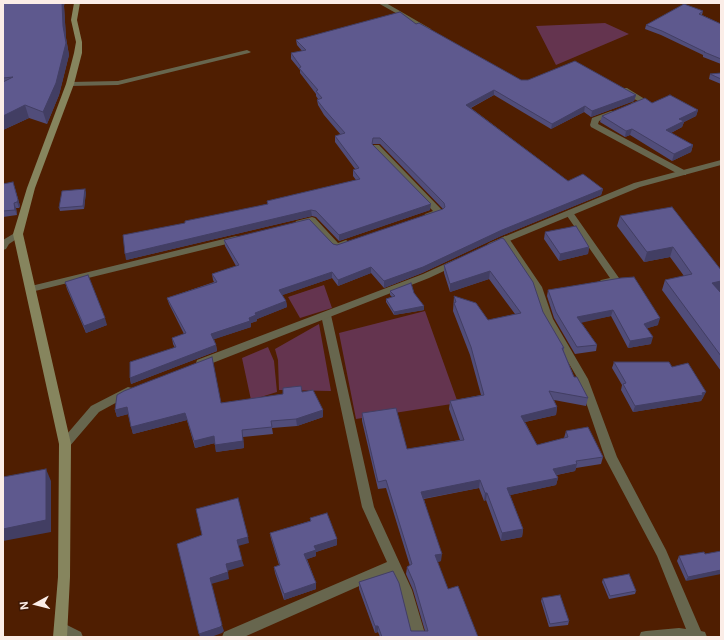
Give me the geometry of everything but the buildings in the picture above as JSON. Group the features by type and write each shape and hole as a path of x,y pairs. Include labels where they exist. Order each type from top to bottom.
{"main road":[{"path":"60,632 64,577 65,444 18,234 31,188 70,84 78,53 78,42 74,20 77,3"}],"street":[{"path":"381,3 432,32"},
{"path":"70,84 118,83 247,52"},
{"path":"619,87 644,101 595,120 594,125 683,173"},
{"path":"376,147 438,212 417,220"},
{"path":"483,249 637,185 721,162"},
{"path":"569,213 616,280 593,284"},
{"path":"290,226 312,220 337,247 359,239"},
{"path":"3,247 6,242 18,234"},
{"path":"31,289 247,236"},
{"path":"505,239 543,292 548,318 583,379 611,458 662,554 699,636 678,634 646,637"},
{"path":"194,366 426,276 462,259"},
{"path":"326,315 368,507 406,590 419,637"},
{"path":"65,444 95,409 121,394 135,389"},
{"path":"228,637 394,565"},
{"path":"60,632 76,637"}],"shaded area":[{"path":"605,23 629,34 556,65 536,26"},
{"path":"324,285 332,308 300,318 288,297"},
{"path":"425,311 458,403 356,419 339,333"},
{"path":"319,324 331,391 279,390 278,360 275,349"},
{"path":"268,347 274,361 277,392 251,400 242,358"}]}
